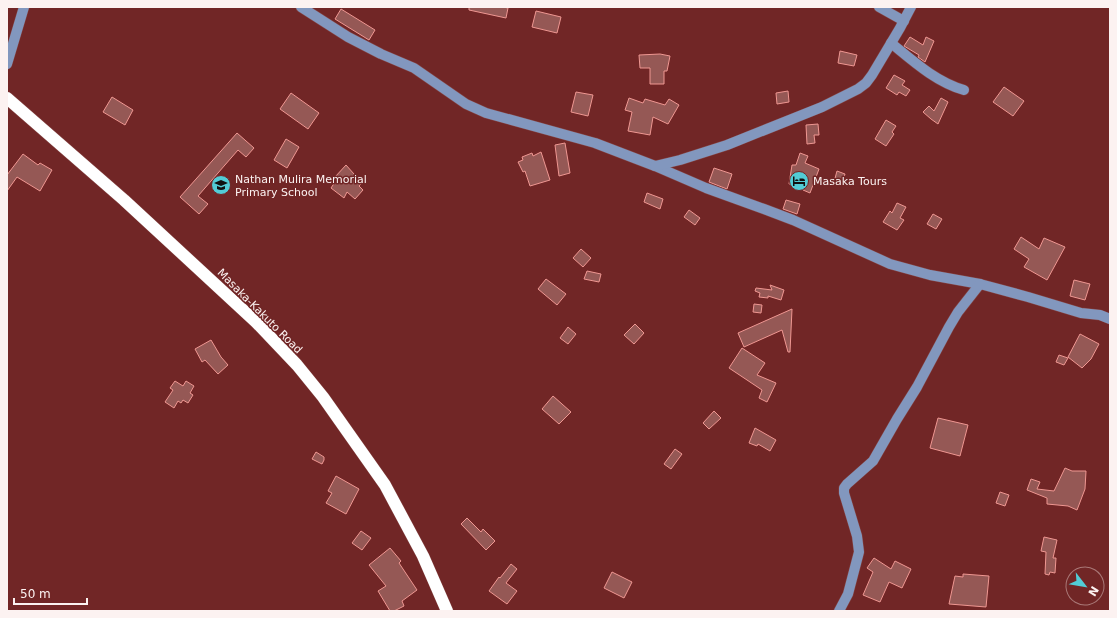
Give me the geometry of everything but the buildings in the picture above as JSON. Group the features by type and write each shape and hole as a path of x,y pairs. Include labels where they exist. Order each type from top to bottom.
{"highway":[{"name":"Masaka-Kakuto Road","path":"7,98 130,205 256,322 297,365 328,403 385,485 423,556 447,611"}],"street":[{"path":"7,64 24,7"},
{"path":"879,7 904,21"},
{"path":"654,166 680,160 727,145 822,107 858,88 866,83 872,75 911,7"},
{"path":"306,9 348,37 381,54 414,68 466,104 486,113 595,143 706,188 793,220 890,264 930,275 980,284 1081,313 1110,318"},
{"path":"891,43 917,64 938,78 956,88 964,90"},
{"path":"839,611 848,594 860,552 857,536 844,493 844,488 873,462 958,312 980,284"}],"place":[{"name":"Masaka Tours","path":"799,181"},
{"name":"Nathan Mulira Memorial Primary School","path":"221,185"}]}
